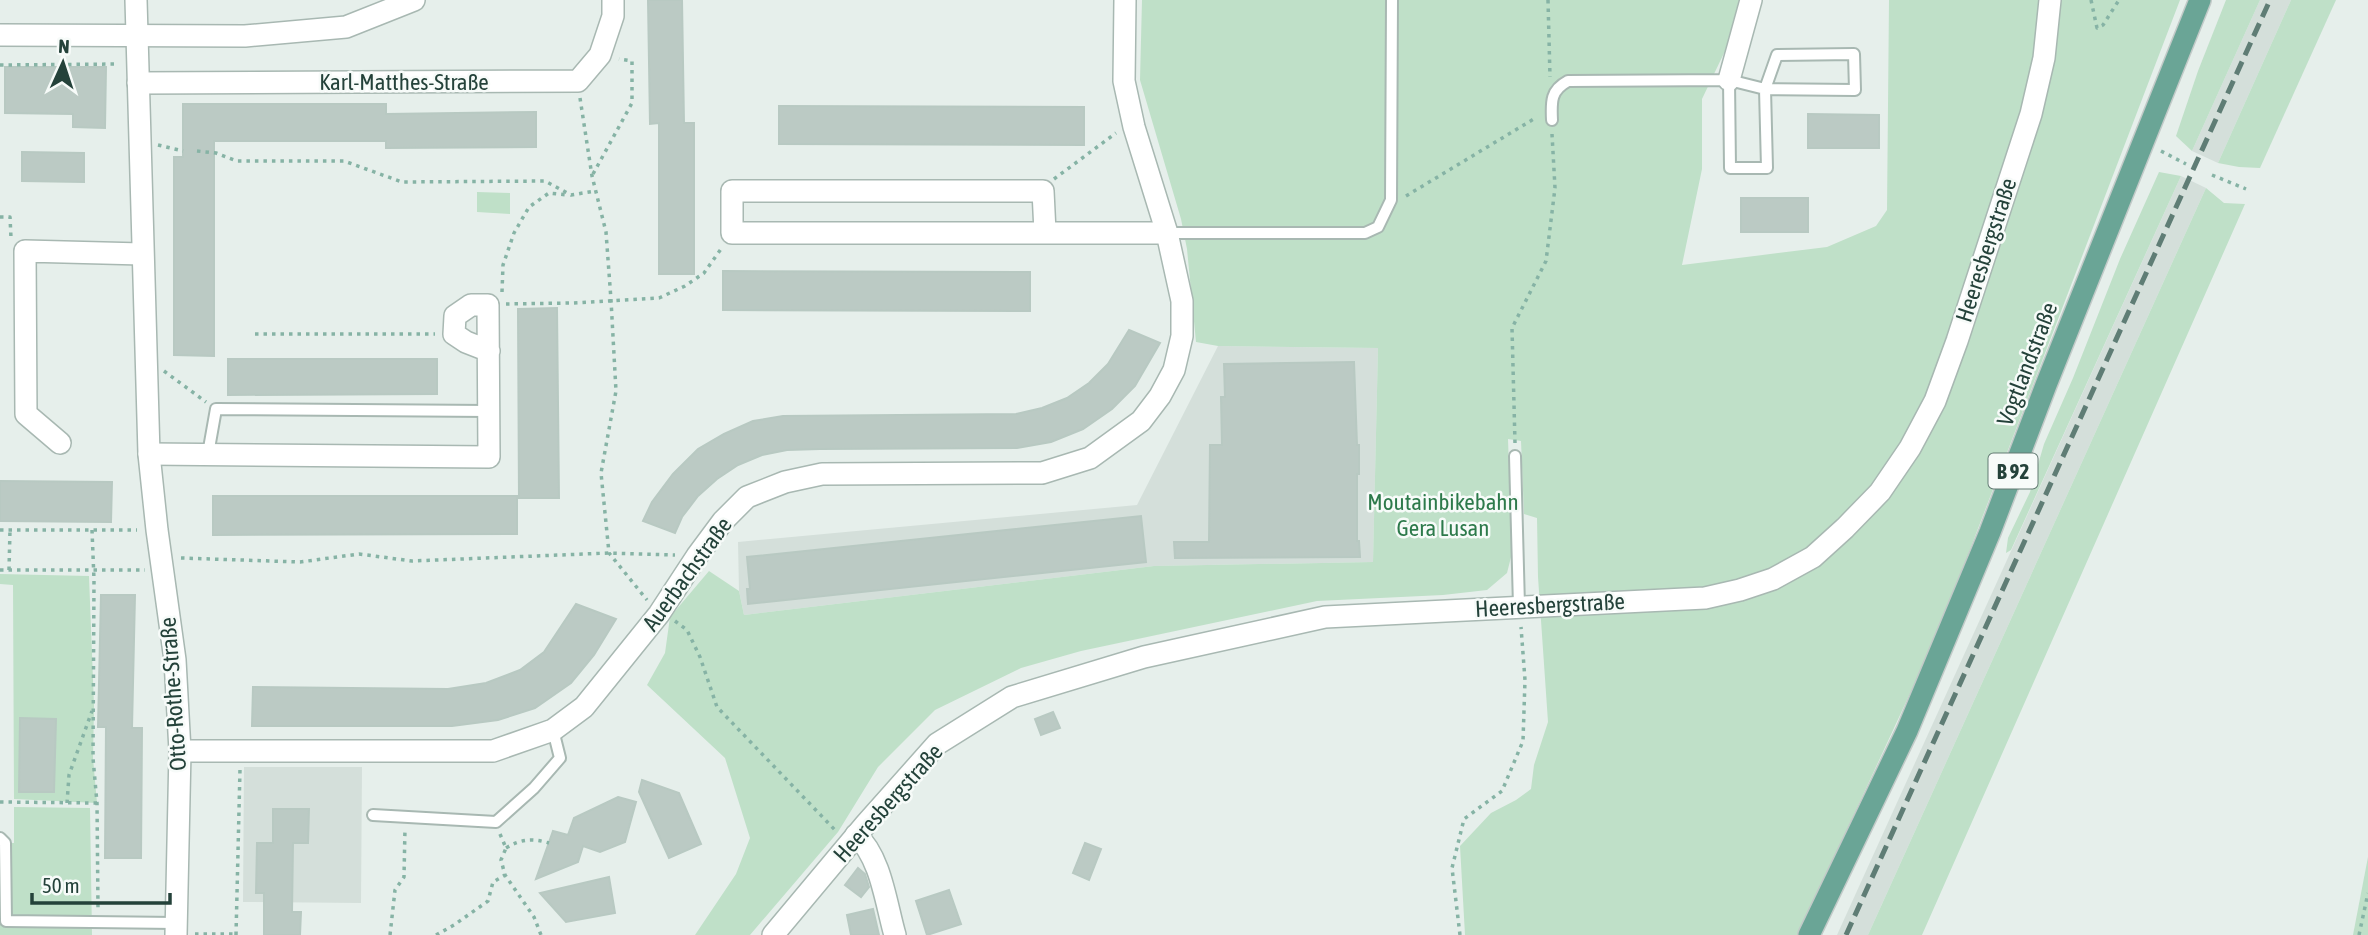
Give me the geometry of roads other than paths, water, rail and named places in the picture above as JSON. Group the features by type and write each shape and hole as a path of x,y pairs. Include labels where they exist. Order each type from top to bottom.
{"main road":[{"name":"Vogtlandstraße","path":"1809,935 1907,731 1990,532 2200,0"}],"street":[{"path":"136,0 138,36"},
{"path":"0,35 246,36 346,27 414,0"},
{"name":"Karl-Matthes-Straße","path":"138,74 578,81 600,55 612,16 613,0"},
{"name":"Auerbachstraße","path":"180,751 493,751 553,730 584,707 659,614 723,521 747,497 785,482 822,474 1042,473 1090,458 1141,421 1160,396 1174,370 1182,336 1182,301 1167,233 1134,127 1124,81 1125,0"},
{"path":"1728,80 1751,0"},
{"name":"Heeresbergstraße","path":"773,935 937,744 1012,697 1144,657 1325,617 1705,598 1773,579 1812,556 1845,528 1880,492 1910,448 1935,401 2031,114 2044,58 2050,0"},
{"name":"Otto-Rothe-Straße","path":"138,36 149,454 175,660 180,751 181,930"},
{"path":"1045,232 1043,191 732,191 732,233 1167,233"},
{"path":"60,443 26,414 25,251 142,254"},
{"path":"149,454 489,457 489,351 488,305 471,305 455,316 454,334 489,351"},
{"path":"853,839 864,842 874,858 895,935"}],"lane":[{"path":"1167,233 1365,233 1378,227 1391,200 1392,0"},
{"path":"1551,114 1552,95 1558,86 1568,81 1728,80 1765,89 1855,90 1854,54 1777,55 1765,89 1768,168 1730,168 1728,80"},
{"path":"208,454 216,409 489,411"},
{"path":"1515,456 1520,606"},
{"path":"373,815 496,822 534,789 559,758 553,730"},
{"path":"0,838 5,843 6,921 98,921 181,930"}],"railway":[{"path":"1846,935 2270,0"}],"park label":[{"name":"Moutainbikebahn Gera Lusan","path":"1443,515"}]}
